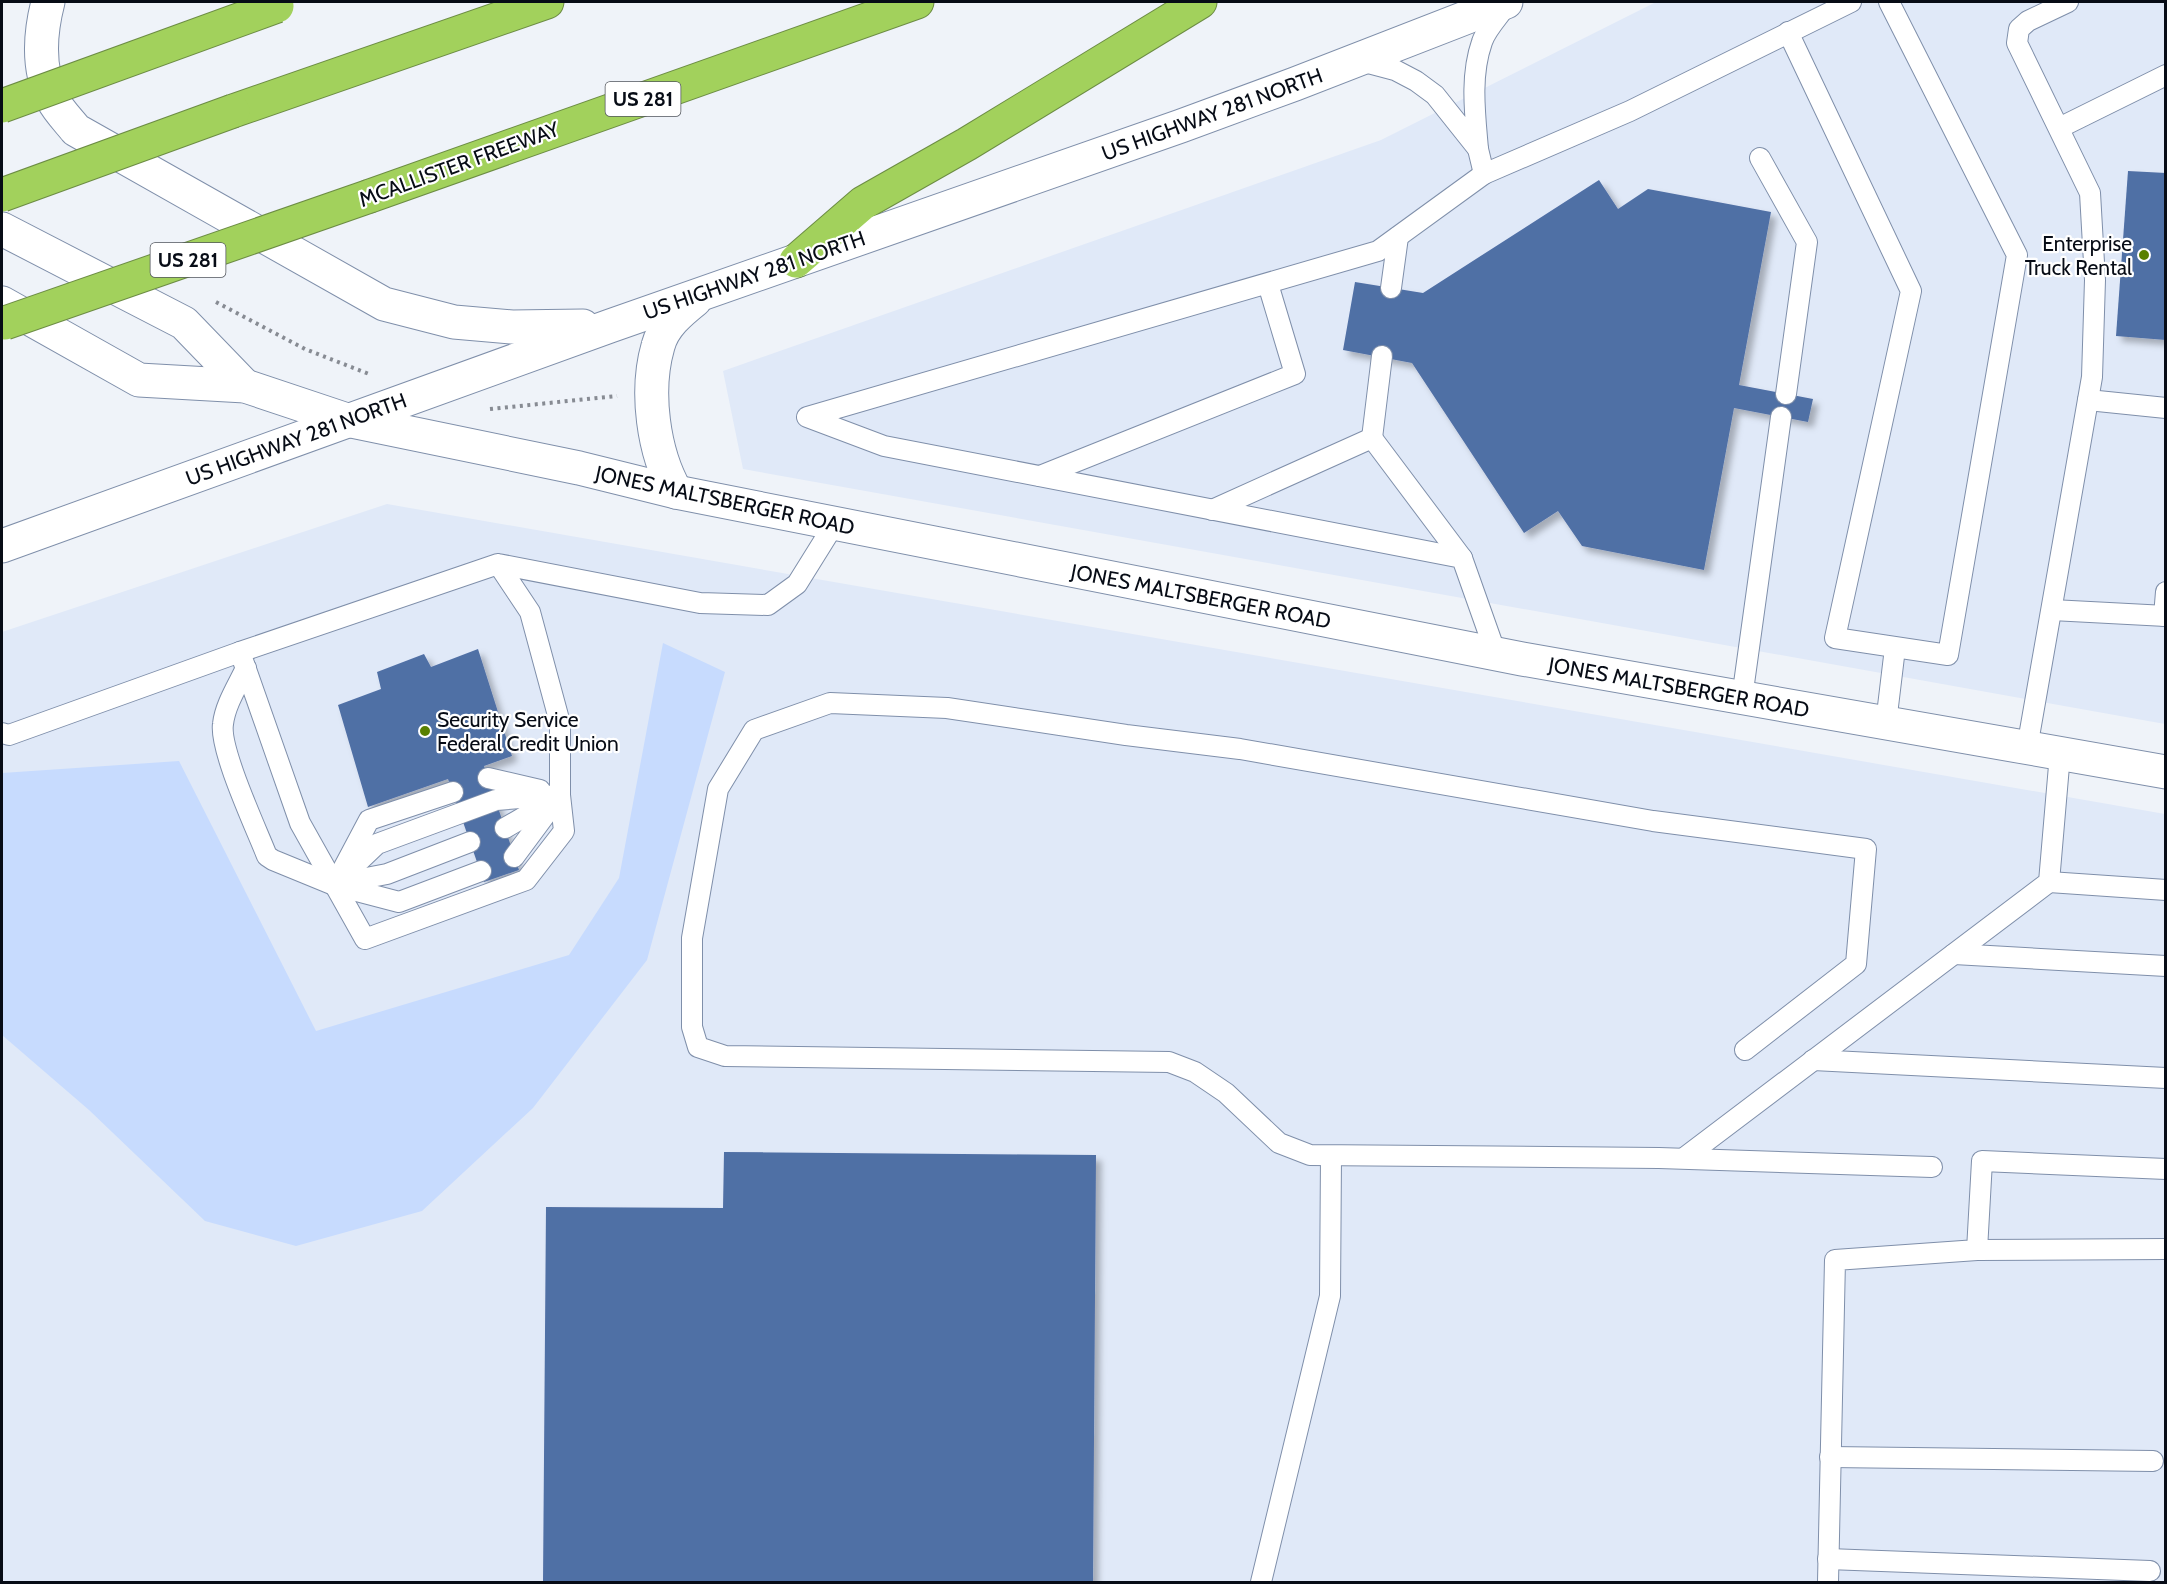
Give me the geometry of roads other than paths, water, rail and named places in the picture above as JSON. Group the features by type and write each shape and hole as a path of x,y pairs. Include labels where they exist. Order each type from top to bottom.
{"highway":[{"path":"2,195 233,111 547,2"},
{"name":"MCALLISTER FREEWAY","path":"2,320 370,196 916,2"},
{"path":"796,261 863,203 967,144 1200,2"},
{"path":"2,106 284,4"}],"main road":[{"path":"48,2 43,23 44,78 53,101 76,130 384,304 454,322 512,327 610,326"},
{"name":"US HIGHWAY 281 NORTH","path":"2,546 610,326 1181,126 1507,2"},
{"name":"JONES MALTSBERGER ROAD","path":"2,229 184,323 244,386"},
{"path":"676,492 665,474 654,425 652,396 655,363 658,346 676,315 704,293"},
{"name":"JONES MALTSBERGER ROAD","path":"2,320 139,380 244,386 347,420 579,468 676,492 835,524 1496,654 2166,772"}],"lane":[{"path":"1484,174 1478,149 1475,104 1478,60 1482,40 1507,2"},
{"path":"1462,558 884,446 807,417 1378,251 1484,174 1630,111 1851,2"},
{"path":"1788,32 1911,291 1835,638 1948,655 2017,255 1889,2"},
{"path":"2027,748 2092,377 2095,280 2090,193 2017,43 2019,29 2028,21 2068,2"},
{"path":"1358,60 1395,70 1416,81 1435,95 1478,149"},
{"path":"2059,128 2166,75"},
{"path":"1760,158 1807,242 1786,394"},
{"path":"1391,288 1398,237"},
{"path":"1040,476 1295,374 1268,284"},
{"path":"1382,356 1372,438 1462,558 1496,654"},
{"path":"2088,400 2166,408"},
{"path":"1742,698 1781,417"},
{"path":"1212,510 1372,438"},
{"path":"2,733 9,735 243,660 498,564 700,603 768,605 797,584 835,524"},
{"path":"243,660 300,823 365,939 526,880 564,831 560,795 560,723 530,612 498,564"},
{"path":"2052,610 2165,616 2166,592"},
{"path":"1886,723 1895,648"},
{"path":"243,660 223,720 222,732 231,767 267,856 334,885 399,902 481,871"},
{"path":"1745,1050 1856,964 1866,849 1653,821 1240,749 1126,735 947,708 830,703 754,730 717,789 692,938 692,1027 698,1047 725,1056 1169,1062 1195,1072 1226,1093 1279,1143 1310,1155 1684,1158 1932,1167"},
{"path":"2049,882 2060,754"},
{"path":"488,778 560,795"},
{"path":"334,885 369,820 453,792"},
{"path":"505,828 560,795"},
{"path":"514,857 560,795"},
{"path":"334,885 377,844 496,800 560,795"},
{"path":"334,885 387,874 470,842"},
{"path":"1684,1158 2049,882 2166,890"},
{"path":"1954,954 2166,966"},
{"path":"1813,1060 2166,1078"},
{"path":"1261,1582 1330,1296 1331,1156"},
{"path":"1977,1250 1982,1161 2166,1169"},
{"path":"1828,1582 1834,1260 1977,1250 2166,1249"},
{"path":"1830,1457 2153,1461"},
{"path":"1828,1559 2150,1571"}],"place":[{"name":"Enterprise Truck Rental","path":"2144,255"},
{"name":"Security Service Federal Credit Union","path":"425,731"}]}
